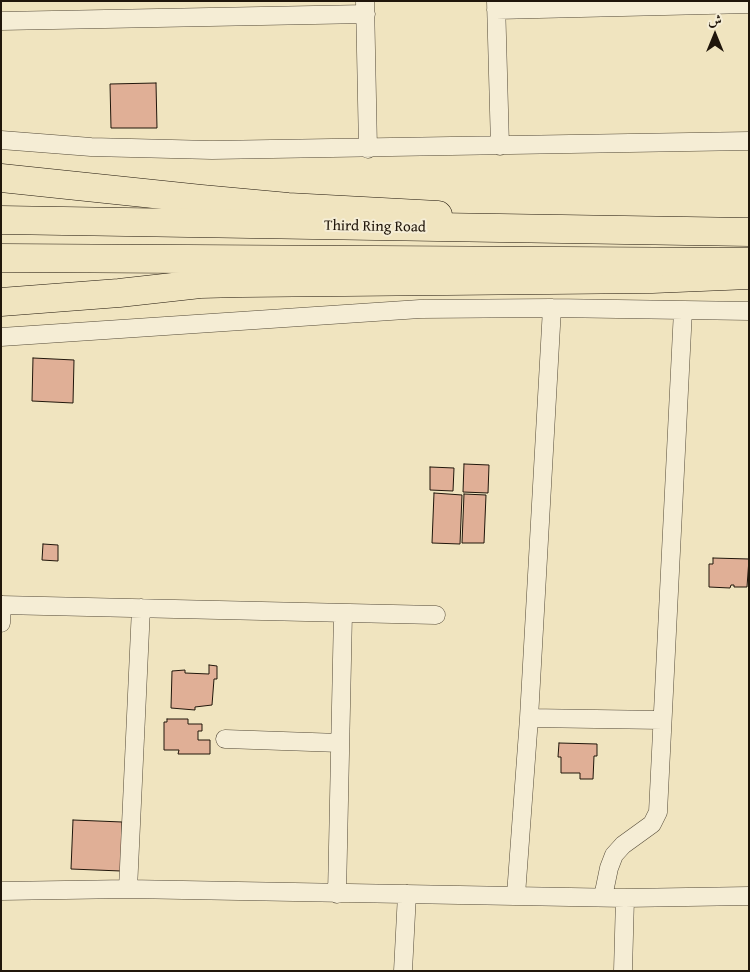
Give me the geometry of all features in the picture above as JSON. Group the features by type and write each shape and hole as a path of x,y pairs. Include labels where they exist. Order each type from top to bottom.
{"main road":[{"path":"1,178 201,200 288,207 457,216 569,219 749,231"},
{"name":"Third Ring Road","path":"1,220 749,231"},
{"path":"1,258 749,262"},
{"path":"1,302 242,282 686,278 749,275"}],"street":[{"path":"500,146 496,6 749,4"},
{"path":"1,20 237,9 366,8 368,149"},
{"path":"1,140 91,147 163,149 368,149 749,142"},
{"path":"1,336 147,328 358,312 476,308 749,311"},
{"path":"516,895 529,718 552,308"},
{"path":"603,897 614,855 623,845 647,829 656,818 658,812 683,310"},
{"path":"1,623 2,605 436,615"},
{"path":"128,889 140,608"},
{"path":"337,894 343,613"},
{"path":"529,718 662,720"},
{"path":"225,738 340,743"},
{"path":"1,891 128,889 625,898 749,896"},
{"path":"403,971 406,894"},
{"path":"623,971 625,898"}],"building":[{"path":"156,83 157,128 111,128 110,84"},
{"path":"33,358 74,360 73,403 32,401"},
{"path":"464,464 489,465 488,493 463,492"},
{"path":"430,467 454,468 453,491 430,490"},
{"path":"434,493 462,495 460,544 432,543"},
{"path":"464,494 486,495 484,543 462,543"},
{"path":"43,544 58,545 58,561 42,560"},
{"path":"713,558 749,559 747,587 734,587 734,585 731,585 730,588 709,587 709,564 713,564"},
{"path":"209,665 217,666 217,679 214,679 212,705 195,707 195,710 171,708 172,671 185,670 185,673 209,674"},
{"path":"167,719 188,719 188,724 202,724 202,731 198,731 198,740 210,740 210,754 178,754 179,750 164,750 164,722 167,722"},
{"path":"559,743 597,744 597,756 594,756 593,779 580,779 580,773 561,773 561,757 558,757"},
{"path":"73,820 122,822 121,871 71,869"}]}
